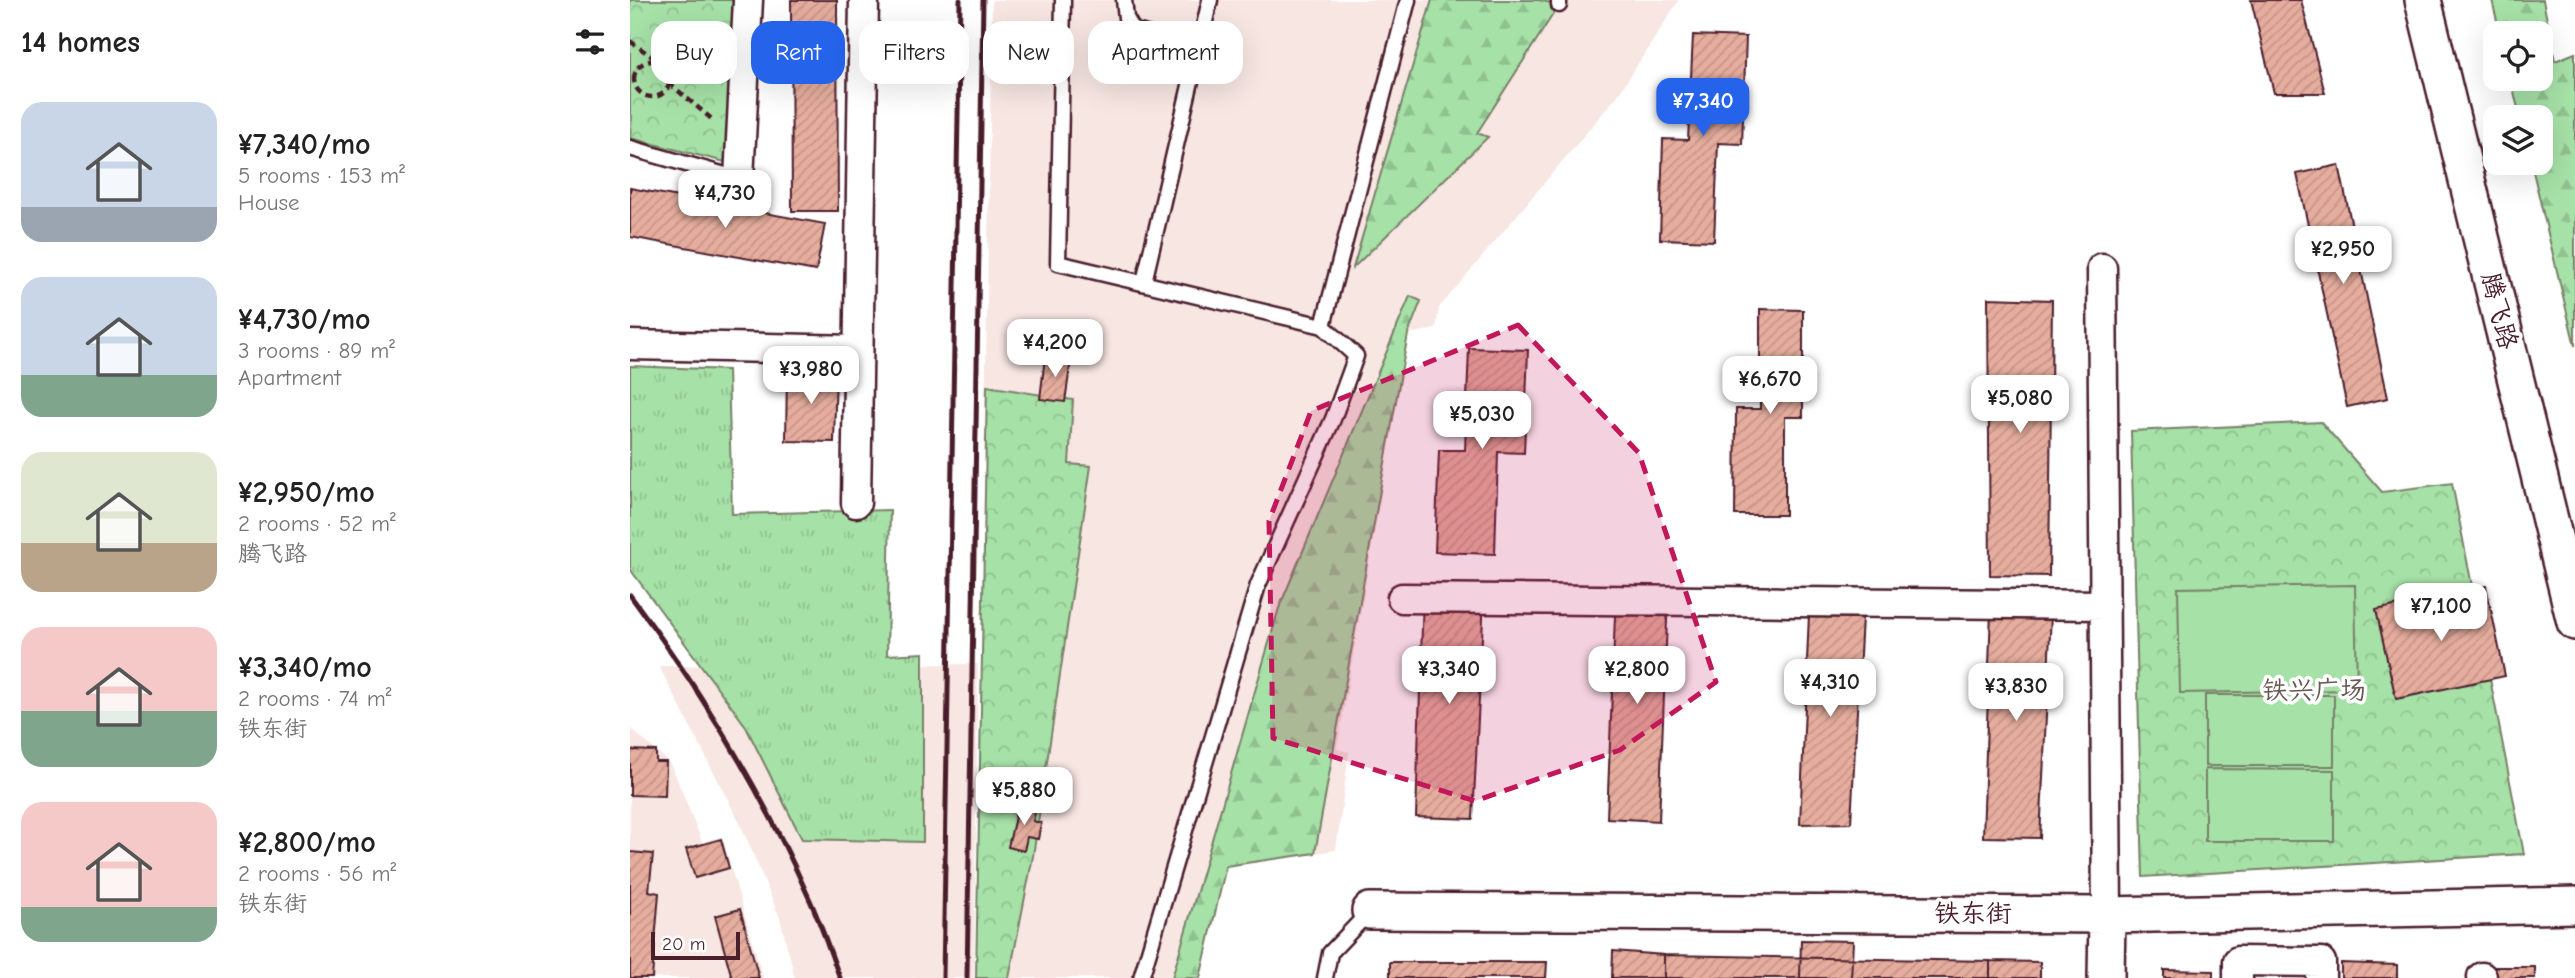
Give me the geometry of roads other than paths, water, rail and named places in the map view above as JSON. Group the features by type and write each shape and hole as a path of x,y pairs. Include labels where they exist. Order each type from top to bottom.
{"street":[{"path":"739,179 748,0"},
{"path":"856,503 864,0"},
{"name":"腾飞路","path":"2423,0 2575,622"},
{"path":"2102,268 2106,978"},
{"path":"630,345 858,349"},
{"path":"1402,598 2105,605"},
{"name":"铁东街","path":"1370,911 2107,915 2575,905"},
{"path":"2238,978 2238,961 2321,962 2321,978"}],"lane":[{"path":"1063,0 1058,263 1323,326 1356,356 1334,419 1258,585 1140,978"},
{"path":"1124,0 1127,21"},
{"path":"1205,21 1210,0"},
{"path":"1323,326 1408,0"},
{"path":"1144,282 1191,84"},
{"path":"630,148 739,179"},
{"path":"1325,978 1330,953 1370,911"}],"railway":[{"path":"943,978 960,0"},
{"path":"967,978 983,0"},
{"path":"630,595 681,667 750,780 791,858 840,978"}],"park label":[{"name":"铁兴广场","path":"2314,691"}]}
